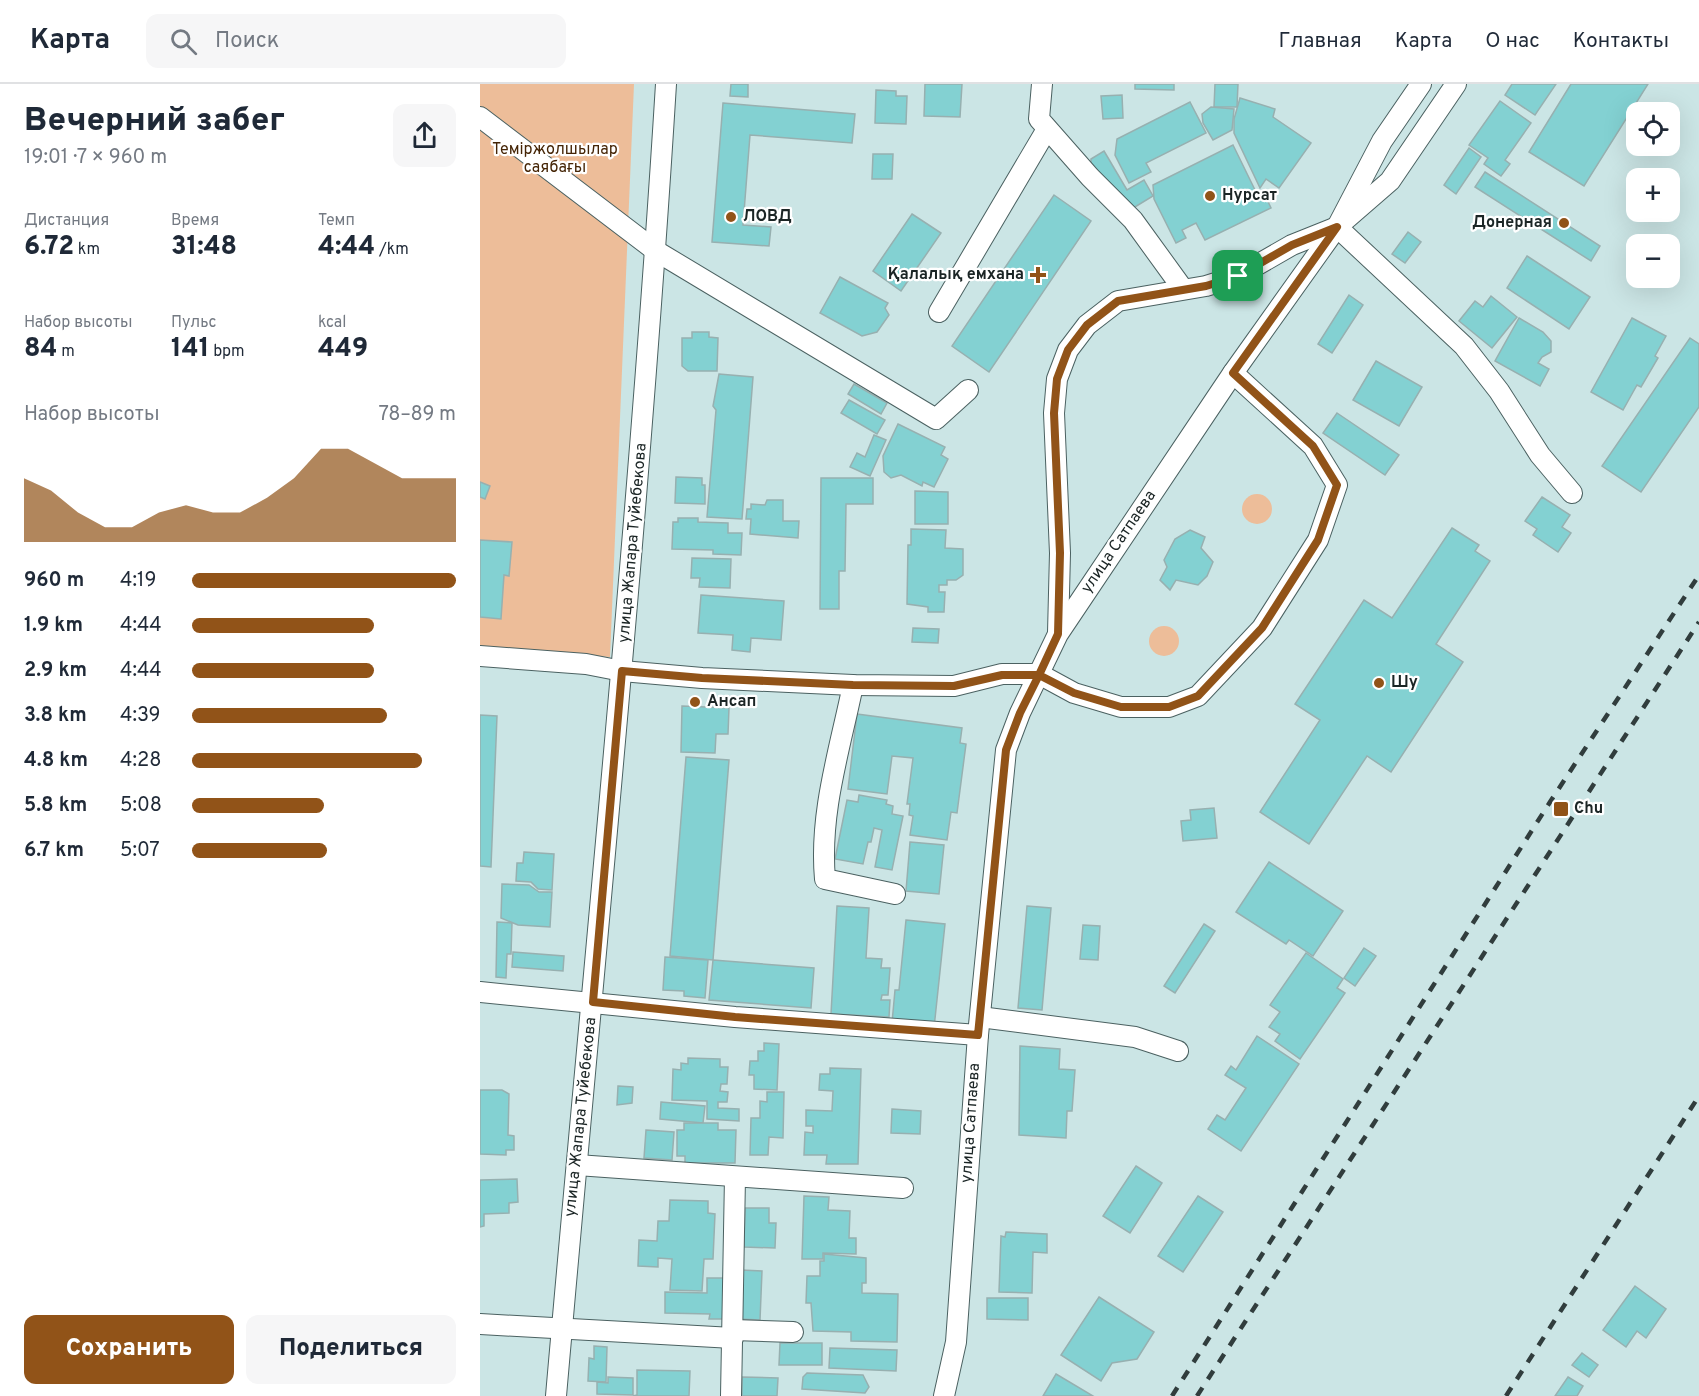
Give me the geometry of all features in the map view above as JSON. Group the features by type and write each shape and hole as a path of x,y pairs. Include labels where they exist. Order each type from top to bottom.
{"street":[{"name":"улица Жапара Туйебекова","path":"556,1396 622,671 656,251 666,84"},
{"path":"1042,84 1039,119 1133,220 1183,289"},
{"name":"улица Сатпаева","path":"944,1396 956,1342 979,1026 1006,750 1020,713 1058,634 1233,373 1337,227 1382,141 1421,84"},
{"name":"улица Сатпаева","path":"1337,227 1390,181 1456,84"},
{"path":"480,117 656,251 936,419 968,390"},
{"path":"939,312 1047,129"},
{"path":"1058,634 1060,553 1054,413 1057,379 1068,350 1087,325 1118,301 1206,286 1238,276 1292,245 1337,227 1464,346 1499,392 1540,455 1572,493"},
{"path":"480,656 586,664 622,671 702,678 853,685 954,686 1002,675 1039,675 1074,693 1121,707 1169,707 1198,696 1262,628 1318,540 1337,485 1313,446 1233,373"},
{"path":"853,685 825,812 822,849 825,879 895,894"},
{"path":"480,992 735,1017 979,1026 1135,1037 1178,1052"},
{"path":"577,1165 903,1188"},
{"path":"732,1396 735,1177"},
{"path":"480,1324 733,1334 793,1332"}],"green space":[{"name":"Теміржолшылар саябағы","path":"480,84 634,84 610,657 480,647"},
{"path":"1257,494 1268,498 1272,509 1268,520 1257,524 1246,520 1242,509 1246,498"},
{"path":"1164,626 1175,630 1179,641 1175,652 1164,656 1153,652 1149,641 1153,630"}],"building":[{"path":"731,84 748,84 748,97 730,96"},
{"path":"925,84 962,84 960,117 924,116"},
{"path":"1135,84 1174,84 1174,90 1135,89"},
{"path":"1215,84 1238,84 1237,107 1214,107"},
{"path":"1512,84 1556,84 1535,115 1505,95"},
{"path":"1571,84 1648,84 1637,102 1626,102 1626,119 1584,186 1529,152"},
{"path":"876,90 896,91 896,96 907,96 906,124 875,123"},
{"path":"1122,95 1123,118 1103,119 1101,96"},
{"path":"1240,98 1275,109 1273,117 1311,143 1279,188 1266,179 1260,188 1234,133 1234,119"},
{"path":"1500,101 1531,123 1505,160 1510,164 1501,176 1484,164 1488,158 1469,145"},
{"path":"1190,102 1206,133 1146,163 1151,172 1129,183 1115,155 1117,139"},
{"path":"723,103 855,114 852,143 750,135 743,225 771,227 769,246 712,242"},
{"path":"1211,107 1234,109 1232,130 1213,140 1203,123 1202,114"},
{"name":"Нурсат","path":"1233,145 1257,194 1263,191 1271,208 1205,240 1196,223 1182,230 1186,238 1176,243 1154,199 1153,185"},
{"path":"1469,148 1481,157 1456,194 1444,185"},
{"path":"1104,151 1127,190 1144,180 1153,196 1130,210 1091,165 1091,159"},
{"path":"873,154 893,154 892,179 872,179"},
{"path":"1485,172 1600,246 1591,261 1475,187"},
{"path":"1054,195 1091,221 989,372 952,346"},
{"path":"912,214 941,233 901,291 873,271"},
{"path":"1408,232 1421,242 1405,263 1392,254"},
{"path":"1527,256 1590,297 1569,329 1507,288"},
{"path":"840,277 888,303 885,308 889,315 877,332 862,336 820,313"},
{"path":"1349,295 1363,305 1332,353 1318,344"},
{"path":"1491,296 1517,317 1492,348 1459,321 1475,301 1483,307"},
{"path":"1519,318 1543,332 1551,341 1551,352 1542,357 1538,363 1549,369 1540,386 1495,361"},
{"path":"1632,318 1666,336 1655,356 1658,358 1641,387 1637,385 1623,410 1591,392"},
{"path":"692,332 709,332 709,337 718,338 717,371 688,371 682,366 682,338 692,338"},
{"path":"1690,338 1699,344 1699,407 1641,492 1602,466"},
{"path":"1376,361 1422,387 1399,426 1353,400"},
{"path":"719,374 753,377 742,519 707,517 716,410 713,406"},
{"path":"854,384 887,403 881,414 848,394"},
{"path":"849,400 885,420 877,434 841,413"},
{"path":"1337,413 1399,455 1385,475 1323,433"},
{"path":"898,424 945,447 941,455 948,459 934,487 923,482 922,486 901,475 891,478 884,472 883,456"},
{"path":"874,435 886,440 870,476 850,467 857,453 865,457"},
{"path":"676,477 702,478 702,485 705,485 705,504 675,503"},
{"path":"821,478 873,478 873,504 846,504 845,571 839,571 839,609 820,609"},
{"path":"480,482 490,486 485,499 480,497"},
{"path":"915,491 948,492 948,524 915,524"},
{"path":"1542,497 1570,515 1562,527 1571,533 1558,552 1533,535 1537,529 1525,521"},
{"path":"767,500 783,500 783,521 799,521 798,538 750,534 751,519 746,519 747,509 751,509 751,504 765,505"},
{"path":"678,518 698,518 698,522 728,523 728,533 742,533 741,555 713,554 713,550 672,549 673,522 678,522"},
{"name":"Шу","path":"1452,528 1479,545 1475,551 1490,561 1436,644 1463,662 1391,772 1367,756 1309,844 1260,812 1320,720 1295,704 1364,600 1392,618"},
{"path":"911,529 946,530 945,548 963,549 963,575 956,580 947,580 947,585 939,585 939,592 945,592 944,612 928,612 928,607 907,604 908,545 911,545"},
{"path":"1190,530 1205,537 1201,548 1213,562 1207,576 1198,585 1176,580 1170,590 1160,580 1167,567 1164,560 1175,539"},
{"path":"480,540 512,542 509,576 504,575 501,619 480,617"},
{"path":"692,558 731,559 730,588 699,587 700,578 691,578"},
{"path":"701,595 784,601 781,640 751,638 750,652 732,650 733,635 698,633"},
{"path":"913,628 939,629 938,643 912,642"},
{"path":"682,706 729,708 728,734 716,734 715,753 681,752"},
{"path":"857,714 962,728 960,743 966,744 957,813 951,812 947,840 910,835 913,816 909,815 910,804 907,804 913,758 892,756 887,794 848,789"},
{"path":"480,715 497,716 491,867 480,866"},
{"path":"686,757 729,760 713,960 670,956"},
{"path":"859,795 887,800 886,804 893,806 892,814 903,816 892,870 875,867 882,830 874,828 863,864 835,859 847,800 858,802"},
{"path":"1214,808 1217,838 1183,841 1181,821 1191,820 1190,810"},
{"path":"910,842 944,845 939,894 906,891"},
{"path":"524,852 554,854 552,890 538,889 531,882 516,881 517,863 523,863"},
{"path":"1269,862 1343,911 1313,956 1289,940 1286,944 1236,912"},
{"path":"502,884 529,885 539,892 552,892 550,927 518,925 501,918"},
{"path":"837,906 869,908 866,958 882,959 881,968 890,968 888,995 882,995 881,1000 890,1000 889,1017 831,1014"},
{"path":"1027,906 1051,908 1042,1010 1018,1008"},
{"path":"906,920 945,924 934,1028 892,1023 895,990 899,990"},
{"path":"497,922 512,923 511,954 507,954 506,978 496,977"},
{"path":"1204,924 1215,931 1175,993 1164,986"},
{"path":"1083,925 1100,926 1098,960 1080,959"},
{"path":"1364,948 1376,956 1355,986 1344,978"},
{"path":"513,952 564,956 563,971 512,967"},
{"path":"1306,953 1343,979 1337,988 1345,993 1300,1059 1275,1041 1280,1034 1269,1027 1280,1012 1270,1005"},
{"path":"665,957 708,960 705,998 684,996 684,991 663,990"},
{"path":"713,960 814,968 811,1008 709,1000"},
{"path":"1257,1036 1299,1064 1241,1151 1208,1129 1217,1115 1225,1120 1246,1088 1225,1075 1231,1066 1236,1070"},
{"path":"764,1043 779,1044 777,1090 754,1089 754,1075 749,1075 750,1061 758,1061 758,1051 764,1051"},
{"path":"1020,1046 1060,1049 1059,1069 1075,1070 1072,1111 1067,1111 1066,1138 1019,1135"},
{"path":"688,1058 720,1059 720,1067 728,1067 727,1084 721,1084 720,1091 728,1092 727,1102 718,1102 718,1108 739,1109 739,1121 707,1119 707,1101 672,1100 673,1069 681,1070 681,1063 688,1064"},
{"path":"830,1068 861,1069 858,1164 826,1164 827,1155 804,1155 805,1132 813,1133 813,1126 806,1126 806,1110 832,1111 833,1091 819,1090 820,1074 830,1074"},
{"path":"618,1086 633,1087 632,1103 617,1105"},
{"path":"480,1090 502,1090 509,1094 508,1135 514,1136 514,1150 506,1150 506,1155 480,1154"},
{"path":"767,1092 784,1092 783,1138 769,1137 768,1155 750,1155 751,1118 760,1118 760,1101 767,1102"},
{"path":"661,1102 705,1106 703,1123 660,1119"},
{"path":"892,1109 921,1111 920,1134 891,1133"},
{"path":"684,1123 718,1123 718,1130 736,1130 735,1163 685,1163 685,1156 677,1156 677,1130 684,1130"},
{"path":"646,1130 674,1132 672,1160 644,1158"},
{"path":"1136,1166 1162,1183 1130,1233 1103,1216"},
{"path":"517,1179 518,1202 509,1203 509,1213 484,1214 484,1226 480,1227 480,1180"},
{"path":"804,1196 829,1197 828,1210 850,1211 849,1238 856,1238 856,1254 823,1253 823,1259 802,1259"},
{"path":"1198,1196 1223,1212 1183,1272 1158,1256"},
{"path":"670,1200 708,1201 708,1213 715,1214 713,1259 704,1259 702,1291 670,1290 672,1259 658,1258 658,1267 638,1266 639,1240 657,1241 658,1221 669,1221"},
{"path":"745,1208 769,1208 769,1223 776,1223 775,1248 744,1247"},
{"path":"1006,1232 1047,1234 1047,1253 1033,1252 1032,1293 999,1292 1001,1236 1005,1237"},
{"path":"824,1254 866,1258 866,1283 862,1283 862,1293 898,1294 897,1342 851,1341 851,1332 813,1331 811,1303 806,1303 807,1276 820,1276 820,1261 824,1261"},
{"path":"741,1270 762,1271 760,1320 739,1319"},
{"path":"707,1278 724,1278 724,1319 709,1319 710,1314 665,1313 665,1292 707,1293"},
{"path":"1635,1286 1666,1309 1646,1338 1637,1331 1626,1347 1603,1330"},
{"path":"1099,1297 1154,1332 1137,1359 1112,1363 1101,1381 1061,1355"},
{"path":"987,1298 1028,1298 1028,1320 987,1319"},
{"path":"780,1343 822,1343 822,1365 779,1365"},
{"path":"594,1346 607,1347 606,1382 588,1381 589,1358 594,1359"},
{"path":"830,1348 897,1350 896,1371 829,1368"},
{"path":"1582,1353 1598,1365 1589,1377 1572,1365"},
{"path":"637,1370 690,1371 689,1396 633,1396 637,1395"},
{"path":"807,1373 863,1375 869,1387 865,1393 802,1389 803,1377"},
{"path":"1056,1374 1093,1396 1043,1396"},
{"path":"608,1377 633,1378 633,1395 597,1394 597,1382 608,1383"},
{"path":"742,1377 778,1378 777,1396 742,1396"},
{"path":"1568,1377 1583,1386 1577,1396 1555,1396"}],"railway":[{"path":"1172,1396 1550,802 1699,575"},
{"path":"1197,1396 1699,622"},
{"path":"1506,1396 1699,1096"}],"place":[{"name":"Нурсат","path":"1210,196"},
{"name":"ЛОВД","path":"731,217"},
{"name":"Донерная","path":"1564,223"},
{"name":"Қалалық емхана","path":"1038,275"},
{"name":"Шу","path":"1379,683"},
{"name":"Ансап","path":"695,702"},
{"name":"Chu","path":"1561,809"}],"route":[{"path":"1238,276 1206,286 1118,301 1087,325 1068,350 1057,379 1054,413 1060,553 1058,634 1039,675 1002,675 954,686 853,685 702,678 622,671 593,1002 735,1017 978,1035 1006,750 1020,713 1039,675 1074,693 1121,707 1169,707 1198,696 1262,628 1318,540 1337,485 1313,446 1233,373 1337,227 1317,233 1263,259 1238,276"}]}
